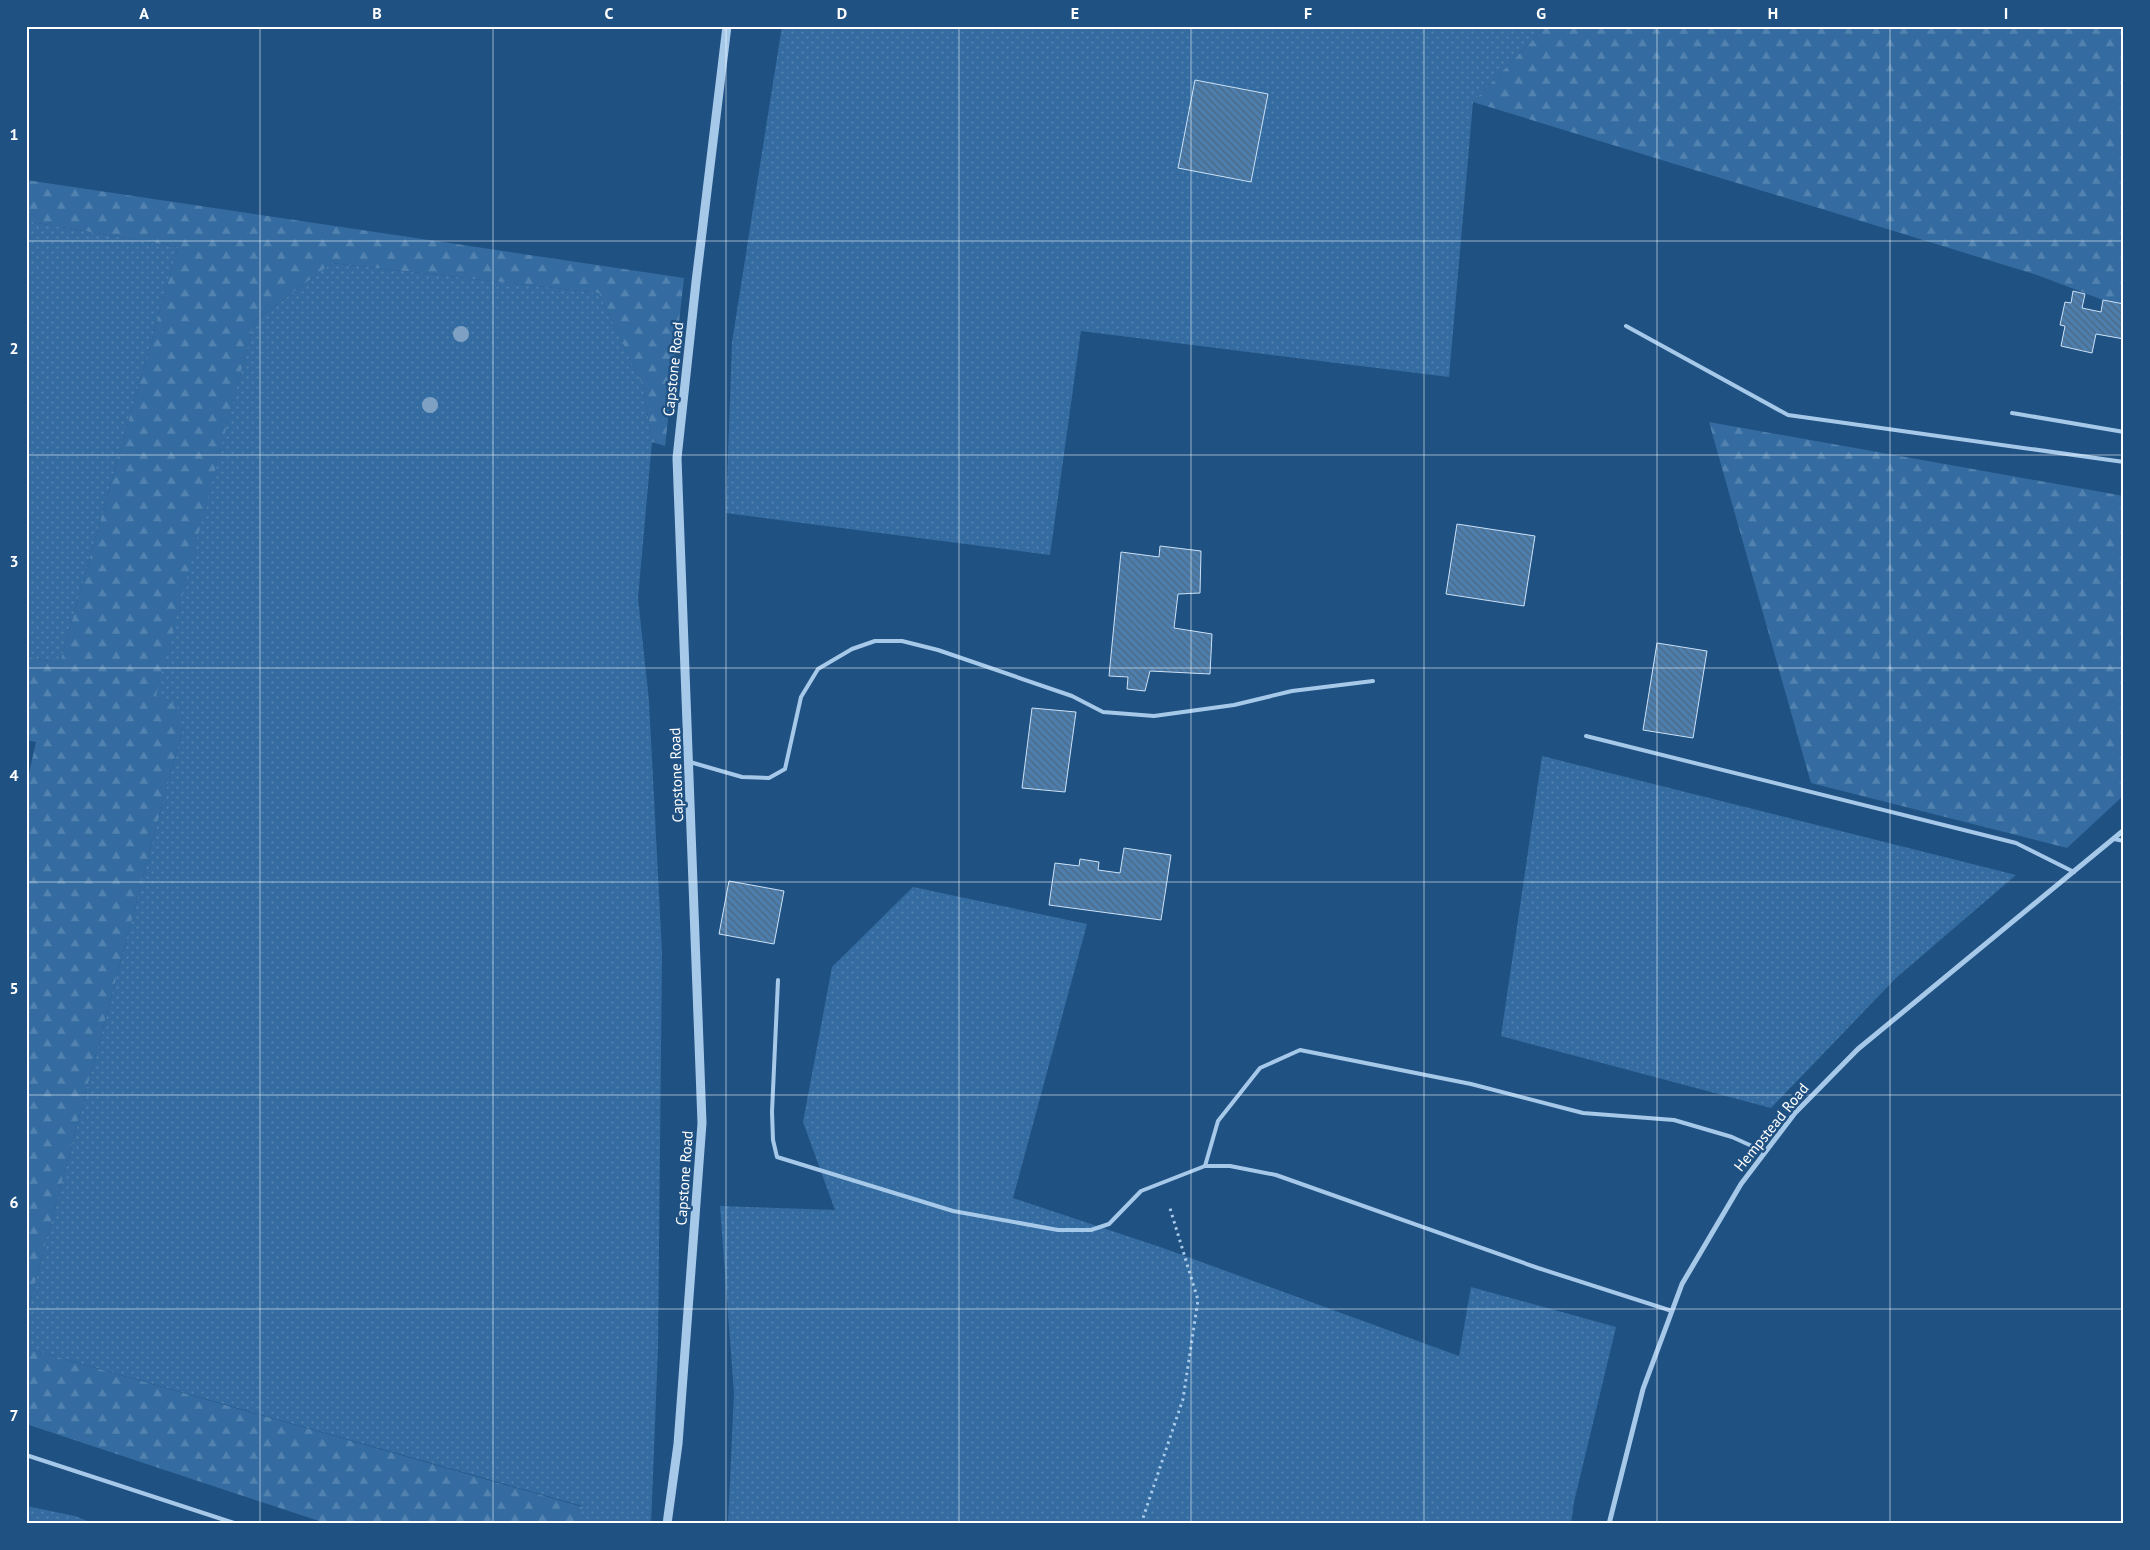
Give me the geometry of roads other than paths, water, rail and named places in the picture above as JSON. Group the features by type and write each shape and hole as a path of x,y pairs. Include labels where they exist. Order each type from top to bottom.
{"street":[{"name":"Capstone Road","path":"667,1524 678,1444 702,1123 690,762 677,458 727,26"},
{"name":"Hempstead Road","path":"1609,1524 1643,1389 1682,1284 1740,1184 1795,1113 1858,1049 2124,830"}],"lane":[{"path":"1626,326 1788,415 2124,462"},
{"path":"2012,413 2124,432"},
{"path":"690,762 742,777 769,778 786,769 801,697 818,670 852,649 876,642 902,641 938,650 1063,692 1103,712 1154,716 1234,705 1292,691 1373,681"},
{"path":"1586,736 2016,843 2074,872"},
{"path":"2114,839 2124,840"},
{"path":"778,980 772,1112 773,1140 777,1156 953,1212 1058,1230 1092,1230 1109,1224 1141,1191 1205,1166 1230,1166 1276,1176 1538,1268 1672,1311"},
{"path":"1205,1166 1218,1121 1260,1068 1300,1050 1471,1084 1582,1113 1674,1120 1732,1137 1765,1152"},
{"path":"26,1455 236,1524"}]}
